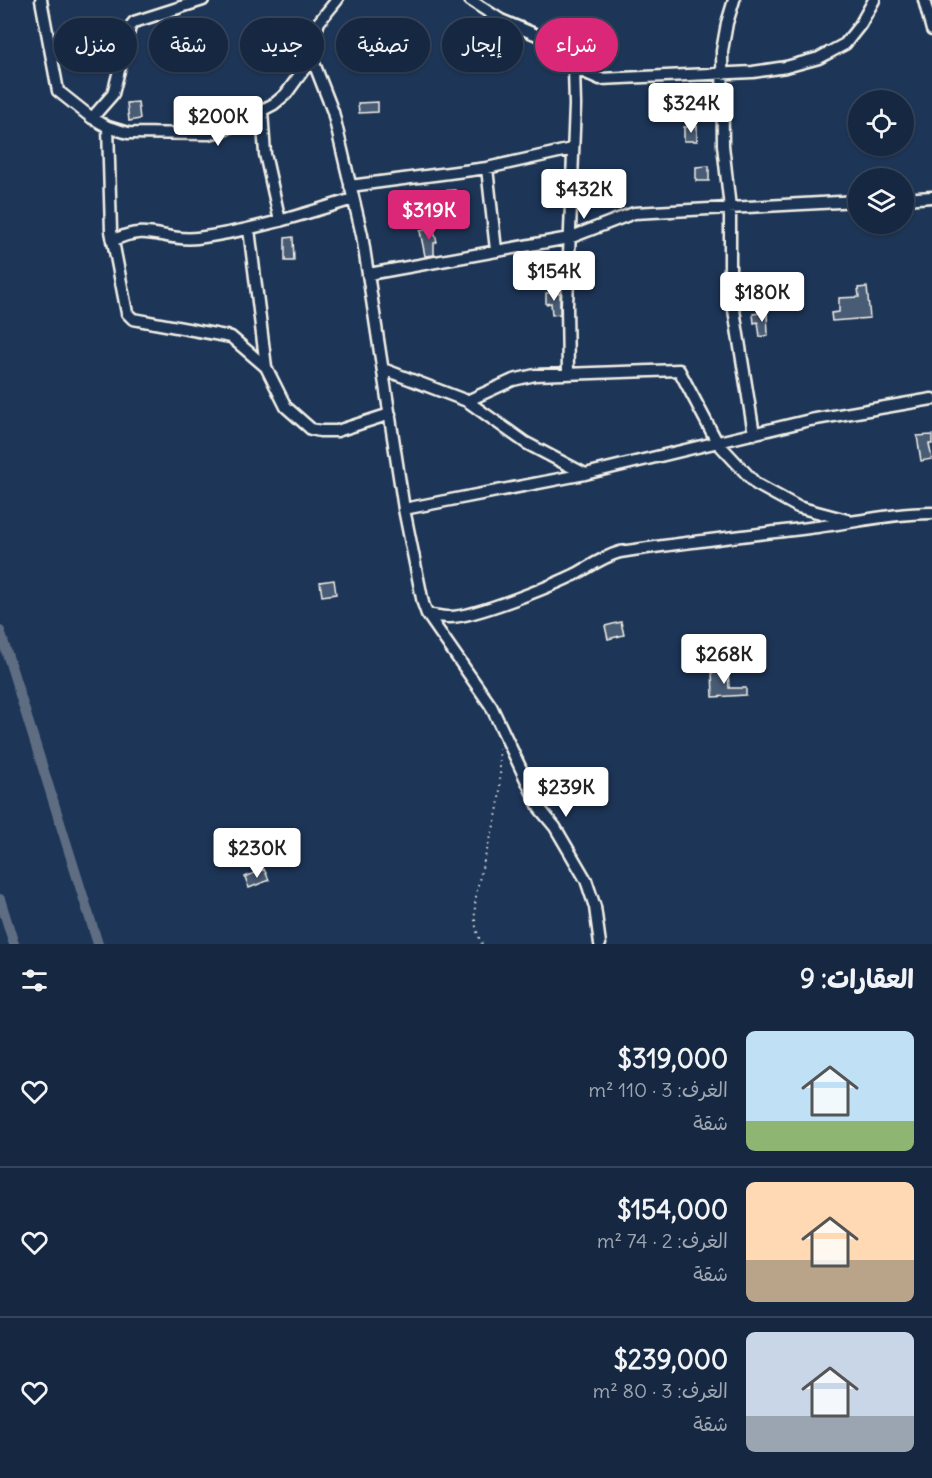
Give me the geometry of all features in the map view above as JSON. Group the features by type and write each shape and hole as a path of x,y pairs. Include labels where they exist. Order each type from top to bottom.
{"street":[{"path":"41,0 58,91 92,118 128,134 216,133 262,111 286,94 302,72"},
{"path":"92,118 113,94 130,27 134,22 203,0"},
{"path":"322,18 337,0"},
{"path":"470,0 501,20 535,34"},
{"path":"734,0 724,41 723,145 730,208 730,285 754,434"},
{"path":"583,72 600,79 722,73 786,67 819,58 845,44 860,25 874,0"},
{"path":"924,0 932,30"},
{"path":"318,72 330,101 369,274 404,509 427,614 491,706 540,809 555,826 586,880 595,907 600,944"},
{"path":"568,373 567,305 574,72"},
{"path":"262,111 265,154 279,221"},
{"path":"108,127 112,241 127,313 133,319 231,337 266,367"},
{"path":"350,186 487,168 572,149"},
{"path":"487,168 496,250"},
{"path":"914,198 932,197"},
{"path":"112,241 134,231 194,238 249,229 353,199"},
{"path":"369,274 569,237 634,213 848,202"},
{"path":"249,229 266,367 286,407 311,429 337,431 390,414"},
{"path":"383,369 467,401 526,443 585,474"},
{"path":"467,401 513,380 535,375 679,370 717,442 756,484 798,507 855,522"},
{"path":"404,509 585,474 810,420 932,399"},
{"path":"427,614 451,617 475,613 558,581 620,552 695,540 855,522 909,513 932,513"}],"path":[{"path":"482,944 476,933 475,904 499,800 498,741"}],"building":[{"path":"138,102 140,119 129,121 127,103"},
{"path":"378,102 378,112 359,113 358,103"},
{"path":"697,126 697,141 684,141 684,127"},
{"path":"709,166 709,181 696,181 696,167"},
{"path":"455,190 456,204 441,205 440,191"},
{"path":"433,227 437,242 434,243 434,255 425,256 420,231"},
{"path":"293,237 294,261 285,261 285,238"},
{"path":"867,287 870,318 832,321 831,313 839,312 839,298 859,297 858,288"},
{"path":"546,293 560,293 560,314 552,315 551,303 546,304"},
{"path":"767,312 768,335 760,337 758,322 754,323 753,314"},
{"path":"932,435 932,444 929,444 932,459 921,461 917,436"},
{"path":"334,580 336,594 322,596 320,582"},
{"path":"621,622 624,635 608,639 605,626"},
{"path":"712,670 728,670 729,688 746,688 746,695 713,697"},
{"path":"264,869 269,880 249,888 245,877"}],"waterway":[{"path":"0,631 98,944"},
{"path":"0,899 14,944"}]}
